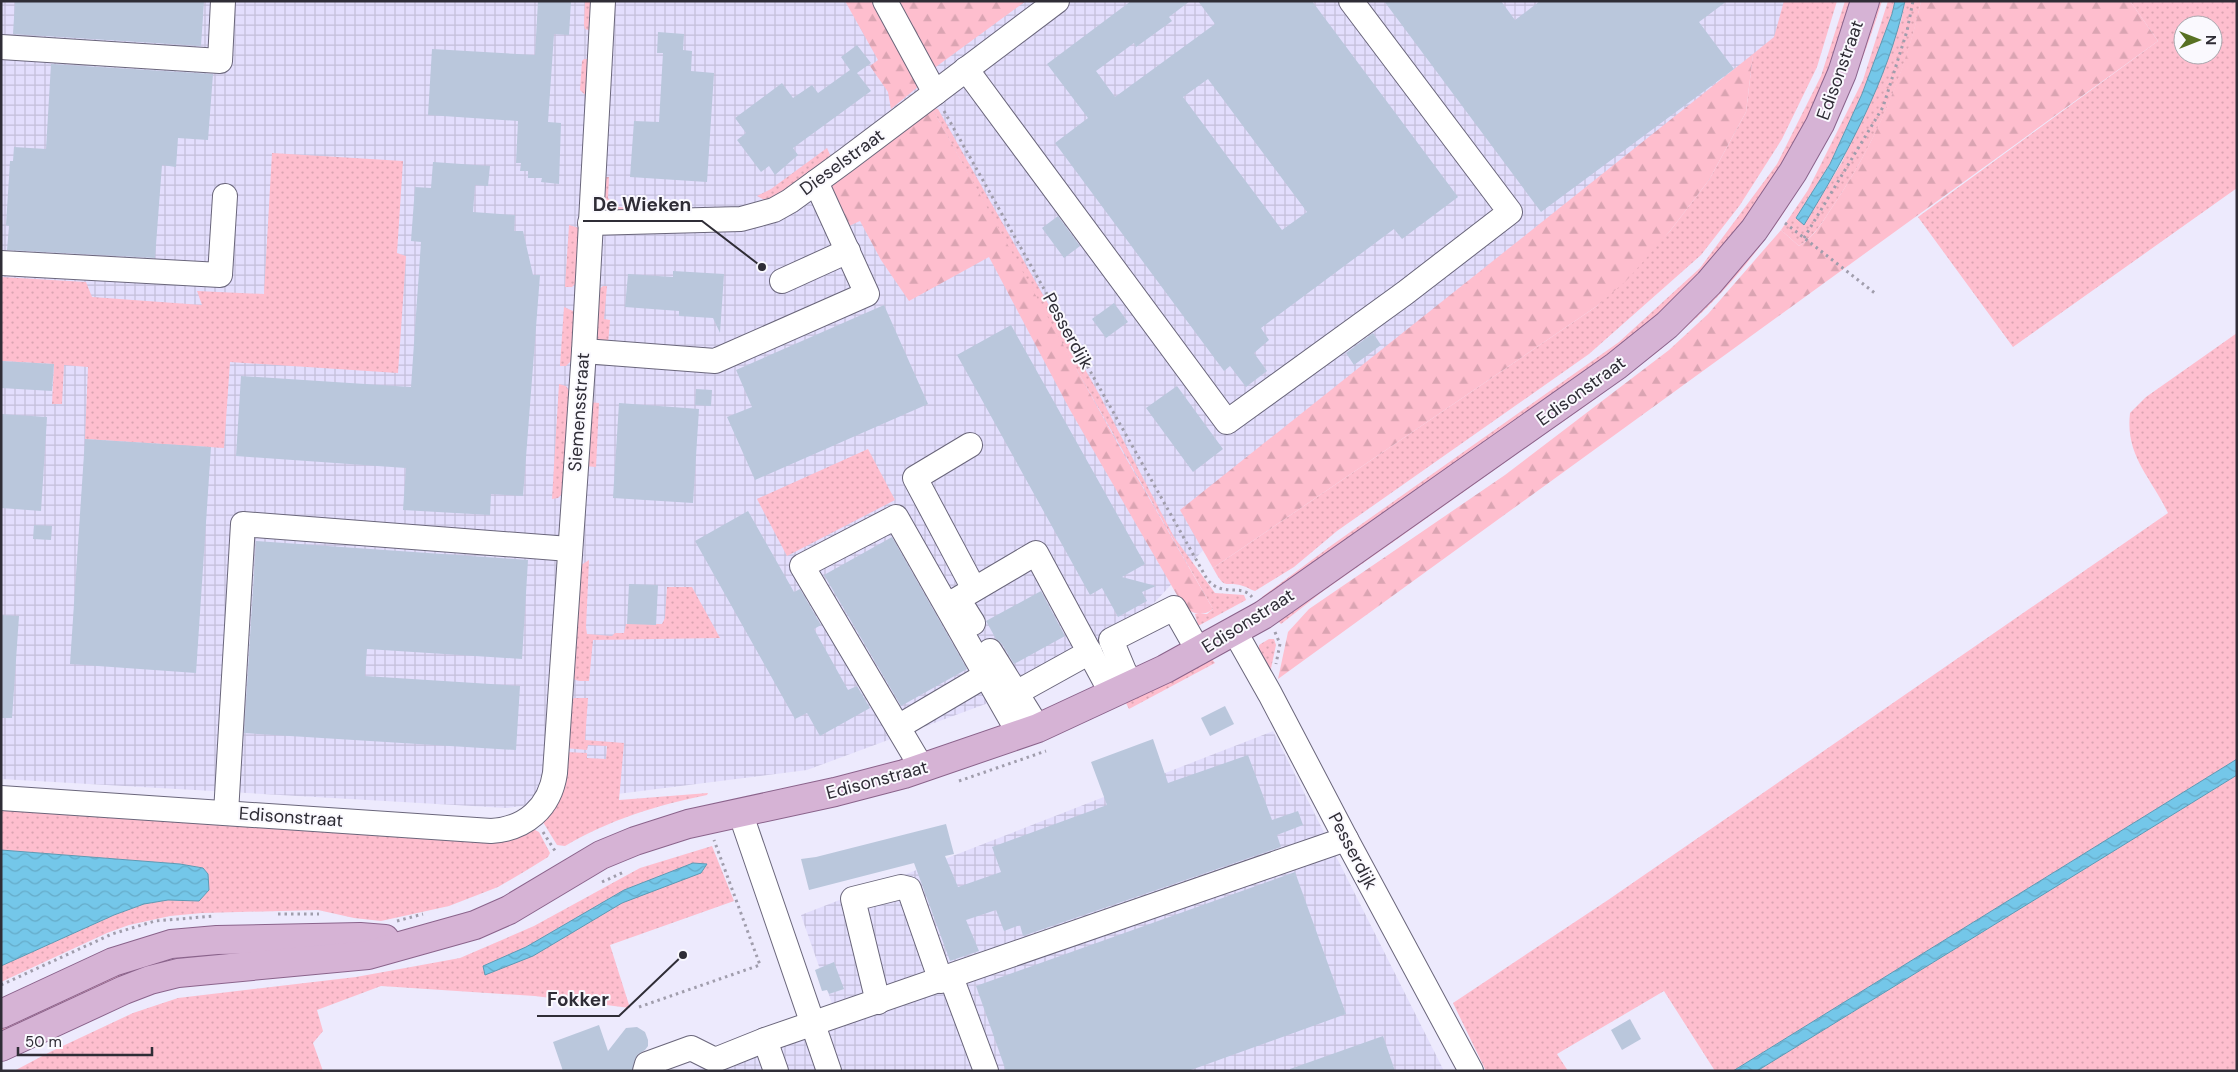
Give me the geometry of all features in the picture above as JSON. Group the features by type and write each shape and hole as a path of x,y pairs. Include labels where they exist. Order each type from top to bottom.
{"main road":[{"name":"Edisonstraat","path":"1,1047 150,980 178,974 368,954 475,925 509,910 601,855 635,841 708,820 834,792 922,768 1029,732 1124,689 1235,632 1259,609 1616,366 1666,325 1708,283 1754,230 1793,172 1820,124 1842,73 1865,1"},
{"name":"Edisonstraat","path":"1,1014 113,962 171,944 216,940 360,937 415,941"}],"street":[{"path":"1,47 220,61 223,1"},
{"name":"Siemensstraat","path":"533,817 546,802 555,774 584,351 603,1"},
{"path":"884,1 934,93"},
{"name":"Dieselstraat","path":"590,223 741,219 774,210 816,182 1057,1"},
{"path":"966,69 1227,422 1406,293 1510,212 1351,1"},
{"path":"584,351 716,362 867,294 816,182"},
{"path":"1,263 220,275 225,196"},
{"path":"782,281 848,252"},
{"path":"970,445 915,478 974,589"},
{"path":"922,768 802,566 896,517 986,675 1029,732"},
{"path":"226,813 243,524 569,549"},
{"path":"1029,732 1016,693 958,598 1036,553 1105,681 1124,689 1124,671 1111,640 1174,608 1199,652"},
{"name":"Pesserdijk","path":"1235,632 1472,1071"},
{"path":"1016,693 1090,652"},
{"path":"898,727 986,675"},
{"name":"Edisonstraat","path":"1,798 491,830 511,828 533,817"},
{"path":"740,812 830,1071"},
{"path":"645,1071 647,1064 691,1048 715,1060 765,1040 946,979 1346,839"},
{"path":"878,1002 853,899 901,887 909,889 986,1071"},
{"path":"765,1040 776,1071"}],"path":[{"path":"1804,238 1883,107 1907,31 1913,1"},
{"name":"Pesserdijk","path":"934,93 1207,579 1220,590 1244,591 1259,609"},
{"path":"1782,222 1876,294"},
{"path":"533,817 557,854"},
{"path":"639,1007 760,965 708,820"}],"shaded area":[{"path":"1,1 1789,1 1784,47 1263,486 1099,662 807,770 507,808 1,779"},
{"path":"1273,731 1444,1071 690,1071 836,1015 801,915"}],"green space":[{"path":"585,1 594,1 591,31 585,29 584,25"},
{"path":"845,1 874,1 919,86 891,109 888,92 870,66 878,60"},
{"path":"896,1 1026,1 933,69"},
{"path":"1784,1 1837,1 1817,67 1782,139 1740,205 1701,255 1589,354 1337,531 1294,567 1255,591 1237,584 1223,583 1213,568 1597,306 1670,231 1709,180 1746,112 1753,54 1774,37"},
{"path":"1845,1 1855,1 1839,56 1800,141 1741,231 1696,282 1626,348 1265,597 1262,597 1332,545 1619,342 1700,268 1777,164 1821,76"},
{"path":"1877,1 1882,1 1869,41 1837,119 1818,156 1774,227 1749,261 1701,314 1634,370 1322,592 1281,624 1277,620 1704,304"},
{"path":"1888,1 1895,1 1892,14 1863,93 1830,164 1796,218 1804,224 1842,162 1901,21 1905,1 1921,1 1915,28 1898,80 1864,156 1850,180 1819,226 1799,246 1781,230 1808,190 1863,80"},
{"path":"1921,1 2130,1 2158,41 1278,679 1288,632 1309,609 1505,475 1669,350 1708,314 1781,230 1799,246 1815,232 1850,180 1876,131 1907,54"},
{"path":"2130,1 2237,1 2237,188 2013,347 1918,217 2158,41"},
{"path":"1753,54 1746,112 1709,180 1670,231 1627,280 1597,306 1213,568 1180,510"},
{"path":"589,59 587,94 580,90 582,61"},
{"path":"932,108 938,109 1099,394 1174,537 1215,593 1244,595 1246,600 1198,626 1195,614 1207,614 1213,609 1041,307"},
{"path":"932,108 1119,446 1213,609 1209,612 1200,614 1192,612 1181,602 1070,410 989,257 909,301 881,260 860,221 847,227 832,189 832,184"},
{"path":"827,148 831,157 777,197 768,202 757,196 771,189"},
{"path":"272,153 403,161 397,253 406,256 398,373 230,362 224,448 85,439 88,367 64,365 62,404 52,404 54,364 1,361 1,277 86,282 92,297 202,305 197,291 264,294"},
{"path":"603,177 609,177 608,198 619,207 628,208 627,214 615,212 604,204"},
{"path":"569,225 579,228 577,282 572,287 565,287"},
{"path":"603,286 607,286 604,319 610,320 608,345 598,341 594,335 598,290"},
{"path":"564,307 573,311 575,316 571,361 566,366 560,366"},
{"path":"2237,333 2237,759 1733,1071 1715,1071 1664,991 1557,1054 1568,1071 1486,1071 1453,1003 1608,900 2168,513 2135,454 2131,442 2130,413 2146,397"},
{"path":"559,384 566,386 570,392 563,493 558,498 552,499"},
{"path":"588,402 599,403 596,467 584,466"},
{"path":"868,449 895,500 787,556 757,499"},
{"path":"589,560 587,634 612,636 615,633 624,633 626,624 662,624 665,618 667,587 692,587 720,638 593,640 589,681 574,679 570,676 578,567"},
{"path":"1269,639 1274,639 1276,645 1270,673 1268,674 1259,645"},
{"path":"1211,658 1215,663 1129,709 1125,701"},
{"path":"588,698 585,740 624,743 619,800 708,793 707,795 634,814 599,828 565,846 557,845 543,822 565,752 587,753 587,758 606,759 607,746 588,745 587,750 565,748 571,699"},
{"path":"2237,775 2237,1071 1757,1071"},
{"path":"1,807 533,829 539,832 550,853 548,857 498,887 449,906 381,921 354,918 318,910 202,913 170,916 129,925 107,933 1,982 1,966 114,915 144,904 168,900 199,901 209,890 208,874 203,868 180,864 1,850"},
{"path":"712,846 734,901 610,945 630,1008 535,996 381,986 317,1010 323,1031 313,1043 323,1071 14,1071 133,1013 178,998 356,977 460,958 534,926 640,868"},
{"path":"253,954 1,1040 1,1029 94,985 132,970 176,959"}],"water":[{"path":"1895,1 1905,1 1888,60 1864,117 1804,225 1796,218 1830,164 1862,94 1892,14"},
{"path":"2237,759 2237,775 1757,1071 1733,1071"},
{"path":"1,850 180,864 203,868 208,874 209,890 199,901 168,900 144,904 114,915 1,966"},
{"path":"693,863 707,864 701,873 622,903 533,956 485,975 483,966 526,947 624,890"}],"building":[{"path":"15,1 204,1 201,46 13,34"},
{"path":"538,1 571,1 569,35 554,34 548,122 561,123 559,184 541,182 542,178 528,178 528,171 520,171 521,163 516,163 518,121 428,115 432,49 535,55"},
{"path":"1131,1 1190,1 1169,17 1172,21 1136,47 1134,43 1096,71 1115,97 1215,24 1198,1 1312,1 1458,197 1402,239 1394,229 1261,328 1269,340 1254,353 1267,371 1246,387 1230,366 1224,371 1055,143 1088,118 1047,64","holes":["1208,79 1307,212 1282,230 1183,97"]},
{"path":"1384,1 1501,1 1515,20 1540,1 1727,1 1699,22 1734,69 1541,212"},
{"path":"658,32 684,34 683,50 692,51 691,71 714,73 707,182 630,177 634,121 659,122 663,53 657,53"},
{"path":"857,45 871,63 857,73 871,91 793,148 798,155 775,175 769,166 761,172 737,140 746,133 735,118 782,83 793,98 812,85 818,93 850,70 841,57"},
{"path":"51,64 213,74 208,140 178,138 176,167 162,165 155,258 7,250 9,226 6,225 10,161 13,161 14,147 46,149"},
{"path":"433,162 490,166 488,186 475,185 473,212 515,215 514,231 523,231 533,275 540,275 523,496 491,494 490,515 403,510 406,468 236,456 241,376 411,387 421,242 411,241 415,187 431,188"},
{"path":"1058,216 1080,246 1064,258 1042,228"},
{"path":"673,271 724,274 720,333 713,318 679,316 679,311 625,307 628,274 673,277"},
{"path":"1114,303 1128,322 1106,338 1092,319"},
{"path":"884,305 928,404 755,480 727,417 752,407 736,370"},
{"path":"1011,325 1145,564 1122,577 1156,586 1142,592 1147,601 1118,617 1102,588 1090,595 957,355"},
{"path":"1373,333 1381,345 1354,365 1346,353"},
{"path":"1,361 54,364 52,391 1,388"},
{"path":"1177,386 1223,449 1193,472 1146,408"},
{"path":"696,389 712,390 711,406 695,405"},
{"path":"619,403 699,409 693,503 613,498"},
{"path":"1,414 47,417 41,511 1,508"},
{"path":"85,439 211,447 196,673 70,664"},
{"path":"748,511 794,592 800,589 821,625 814,629 848,690 857,686 870,708 820,736 807,713 795,719 695,541"},
{"path":"34,525 52,526 51,540 33,539"},
{"path":"892,537 967,669 901,706 824,575"},
{"path":"256,541 528,560 522,659 367,649 365,676 520,686 516,750 244,733"},
{"path":"629,584 658,585 656,625 627,624"},
{"path":"1041,591 1065,636 1014,664 986,621"},
{"path":"1,615 19,616 12,718 1,718"},
{"path":"1225,706 1234,724 1210,736 1201,718"},
{"path":"1153,739 1168,783 1248,755 1272,820 1298,811 1303,825 1277,835 1281,847 1023,936 1020,925 1004,931 996,910 966,920 979,951 950,961 914,863 809,890 801,859 816,857 946,824 954,854 945,856 958,887 1001,872 992,847 1107,805 1091,762"},
{"path":"1295,872 1346,1014 1188,1071 1006,1071 976,986"},
{"path":"834,962 844,989 829,994 827,990 822,991 815,970"},
{"path":"1630,1019 1641,1039 1622,1050 1611,1030"},
{"path":"599,1025 608,1051 626,1028 637,1027 645,1032 648,1046 637,1055 632,1071 563,1071 553,1042"},
{"path":"1383,1036 1395,1071 1290,1071 1290,1069"}],"place":[{"name":"De Wieken","path":"762,267"},
{"name":"Fokker","path":"683,955"}]}
